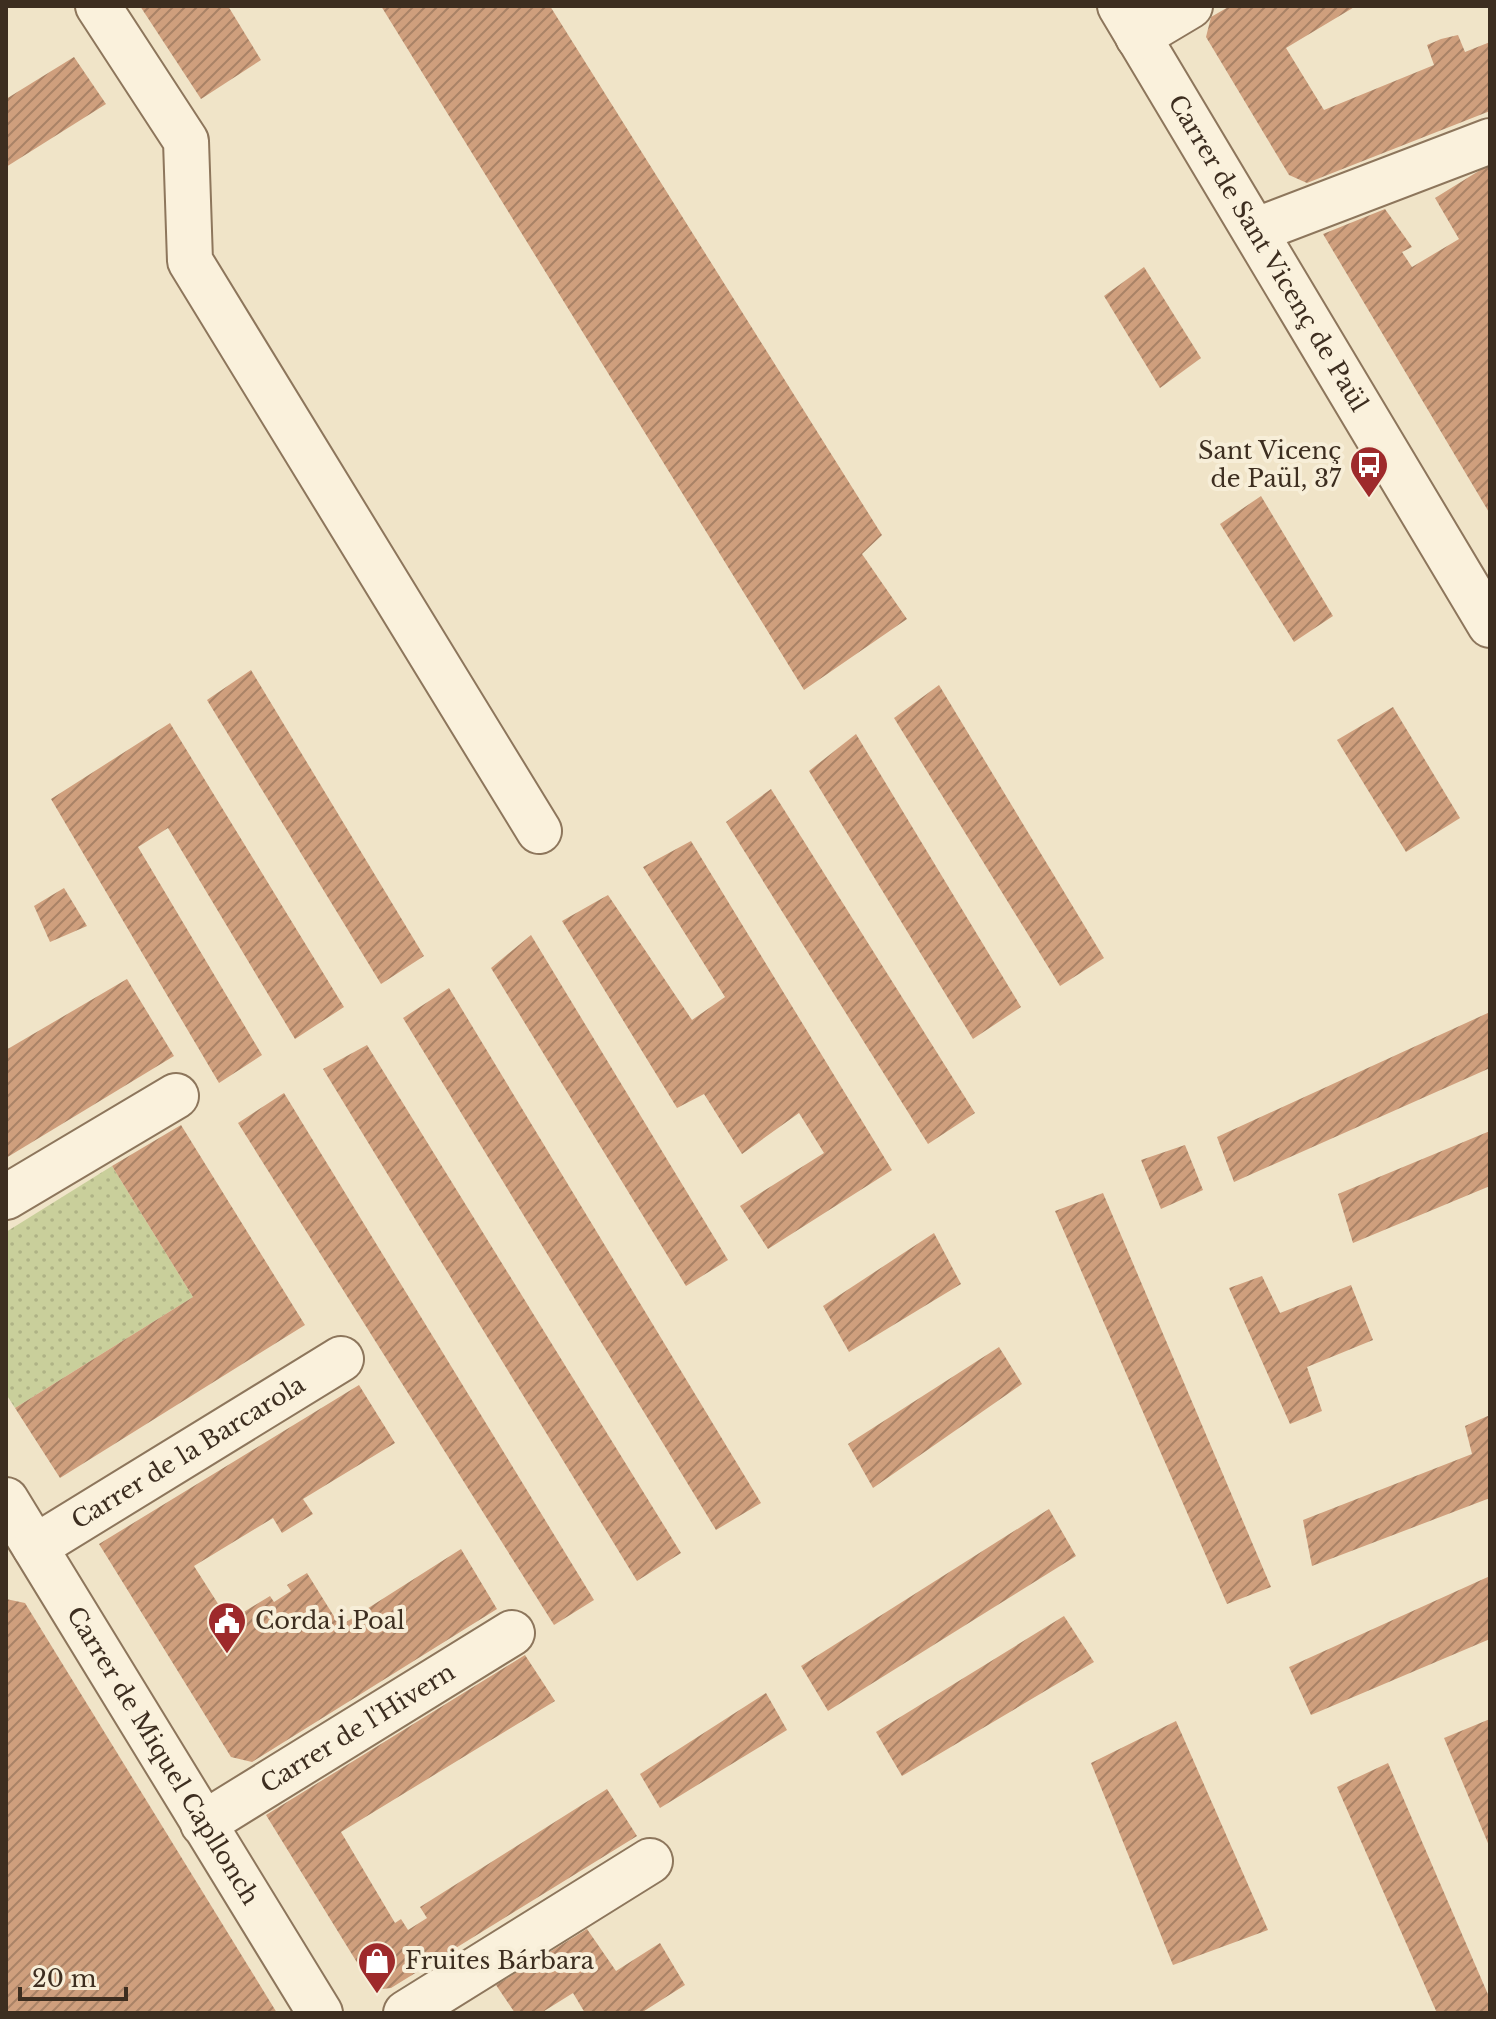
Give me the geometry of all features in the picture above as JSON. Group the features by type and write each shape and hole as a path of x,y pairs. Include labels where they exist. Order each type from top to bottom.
{"street":[{"path":"98,6 186,141 190,261 539,831"},
{"path":"1129,22 1190,6"},
{"name":"Carrer de Sant Vicenç de Paül","path":"1129,22 1257,230 1490,625"},
{"path":"1257,230 1490,141"},
{"path":"6,1197 176,1096"},
{"name":"Carrer de la Barcarola","path":"23,1546 341,1359"},
{"name":"Carrer de Miquel Capllonch","path":"6,1500 23,1546 203,1824 320,2013"},
{"name":"Carrer de l'Hivern","path":"203,1824 512,1633"},
{"path":"406,2013 650,1861"}],"green space":[{"path":"112,1166 193,1297 15,1408 6,1394 6,1232"}],"building":[{"path":"140,6 228,6 261,60 201,99"},
{"path":"381,6 550,6 882,535 862,554 907,619 804,690"},
{"path":"1230,6 1356,6 1286,48 1324,110 1434,65 1427,45 1441,39 1458,35 1465,52 1490,42 1490,111 1307,183 1289,175 1206,37 1211,17"},
{"path":"74,57 106,104 6,167 6,99"},
{"path":"1490,164 1490,514 1323,234 1385,209 1412,247 1402,252 1412,267 1459,239 1435,198"},
{"path":"1144,267 1201,358 1160,388 1104,296"},
{"path":"1261,496 1333,616 1294,642 1220,524"},
{"path":"251,670 424,956 381,984 207,700"},
{"path":"939,685 1104,958 1060,986 894,718"},
{"path":"1393,707 1460,818 1406,852 1337,740"},
{"path":"170,723 344,1007 295,1039 168,828 138,847 262,1055 219,1083 51,799"},
{"path":"856,734 1021,1007 973,1039 809,771"},
{"path":"771,789 975,1113 928,1144 726,822"},
{"path":"691,841 892,1170 768,1249 740,1206 824,1153 799,1113 742,1154 704,1094 677,1108 562,921 608,895 692,1020 725,997 643,867"},
{"path":"64,888 87,926 50,942 34,906"},
{"path":"531,935 728,1260 686,1286 491,968"},
{"path":"127,979 174,1056 6,1158 6,1050"},
{"path":"449,988 761,1503 716,1530 403,1018"},
{"path":"1490,1012 1490,1068 1234,1182 1217,1137"},
{"path":"367,1045 681,1553 637,1581 323,1069"},
{"path":"284,1093 594,1600 554,1625 238,1123"},
{"path":"181,1125 305,1325 60,1478 15,1408 193,1297 112,1166"},
{"path":"1490,1131 1490,1186 1353,1243 1338,1194"},
{"path":"1185,1145 1203,1190 1161,1209 1141,1160"},
{"path":"1103,1193 1271,1587 1227,1604 1055,1211"},
{"path":"934,1233 961,1284 849,1352 823,1306"},
{"path":"1262,1276 1280,1313 1351,1285 1373,1340 1307,1367 1322,1411 1290,1424 1229,1288"},
{"path":"999,1347 1022,1384 873,1488 848,1444"},
{"path":"359,1385 395,1443 303,1499 313,1514 282,1533 273,1518 194,1566 229,1621 270,1596 274,1602 291,1591 287,1585 307,1573 340,1626 461,1549 497,1609 252,1762 231,1757 99,1544"},
{"path":"1490,1415 1490,1498 1312,1566 1303,1520 1472,1454 1465,1426"},
{"path":"1049,1509 1076,1556 828,1711 801,1666"},
{"path":"1490,1576 1490,1639 1311,1715 1289,1667"},
{"path":"6,1599 25,1603 277,2013 6,2013"},
{"path":"1064,1616 1094,1662 902,1776 876,1732"},
{"path":"525,1655 555,1701 341,1832 395,1923 401,1919 408,1930 427,1918 420,1907 607,1789 637,1836 391,1988 374,1990 266,1815"},
{"path":"766,1693 787,1730 660,1808 640,1774"},
{"path":"1490,1719 1490,1848 1444,1738"},
{"path":"1176,1721 1268,1930 1173,1965 1091,1763"},
{"path":"1388,1763 1490,1999 1490,2013 1437,2013 1337,1787"},
{"path":"587,1929 616,1971 660,1943 685,1985 641,2013 585,2013 573,1993 541,2013 515,2013 496,1985"}],"place":[{"name":"Sant Vicenç de Paül, 37","path":"1369,499"},
{"name":"Corda i Poal","path":"227,1655"},
{"name":"Fruites Bárbara","path":"377,1995"}]}
